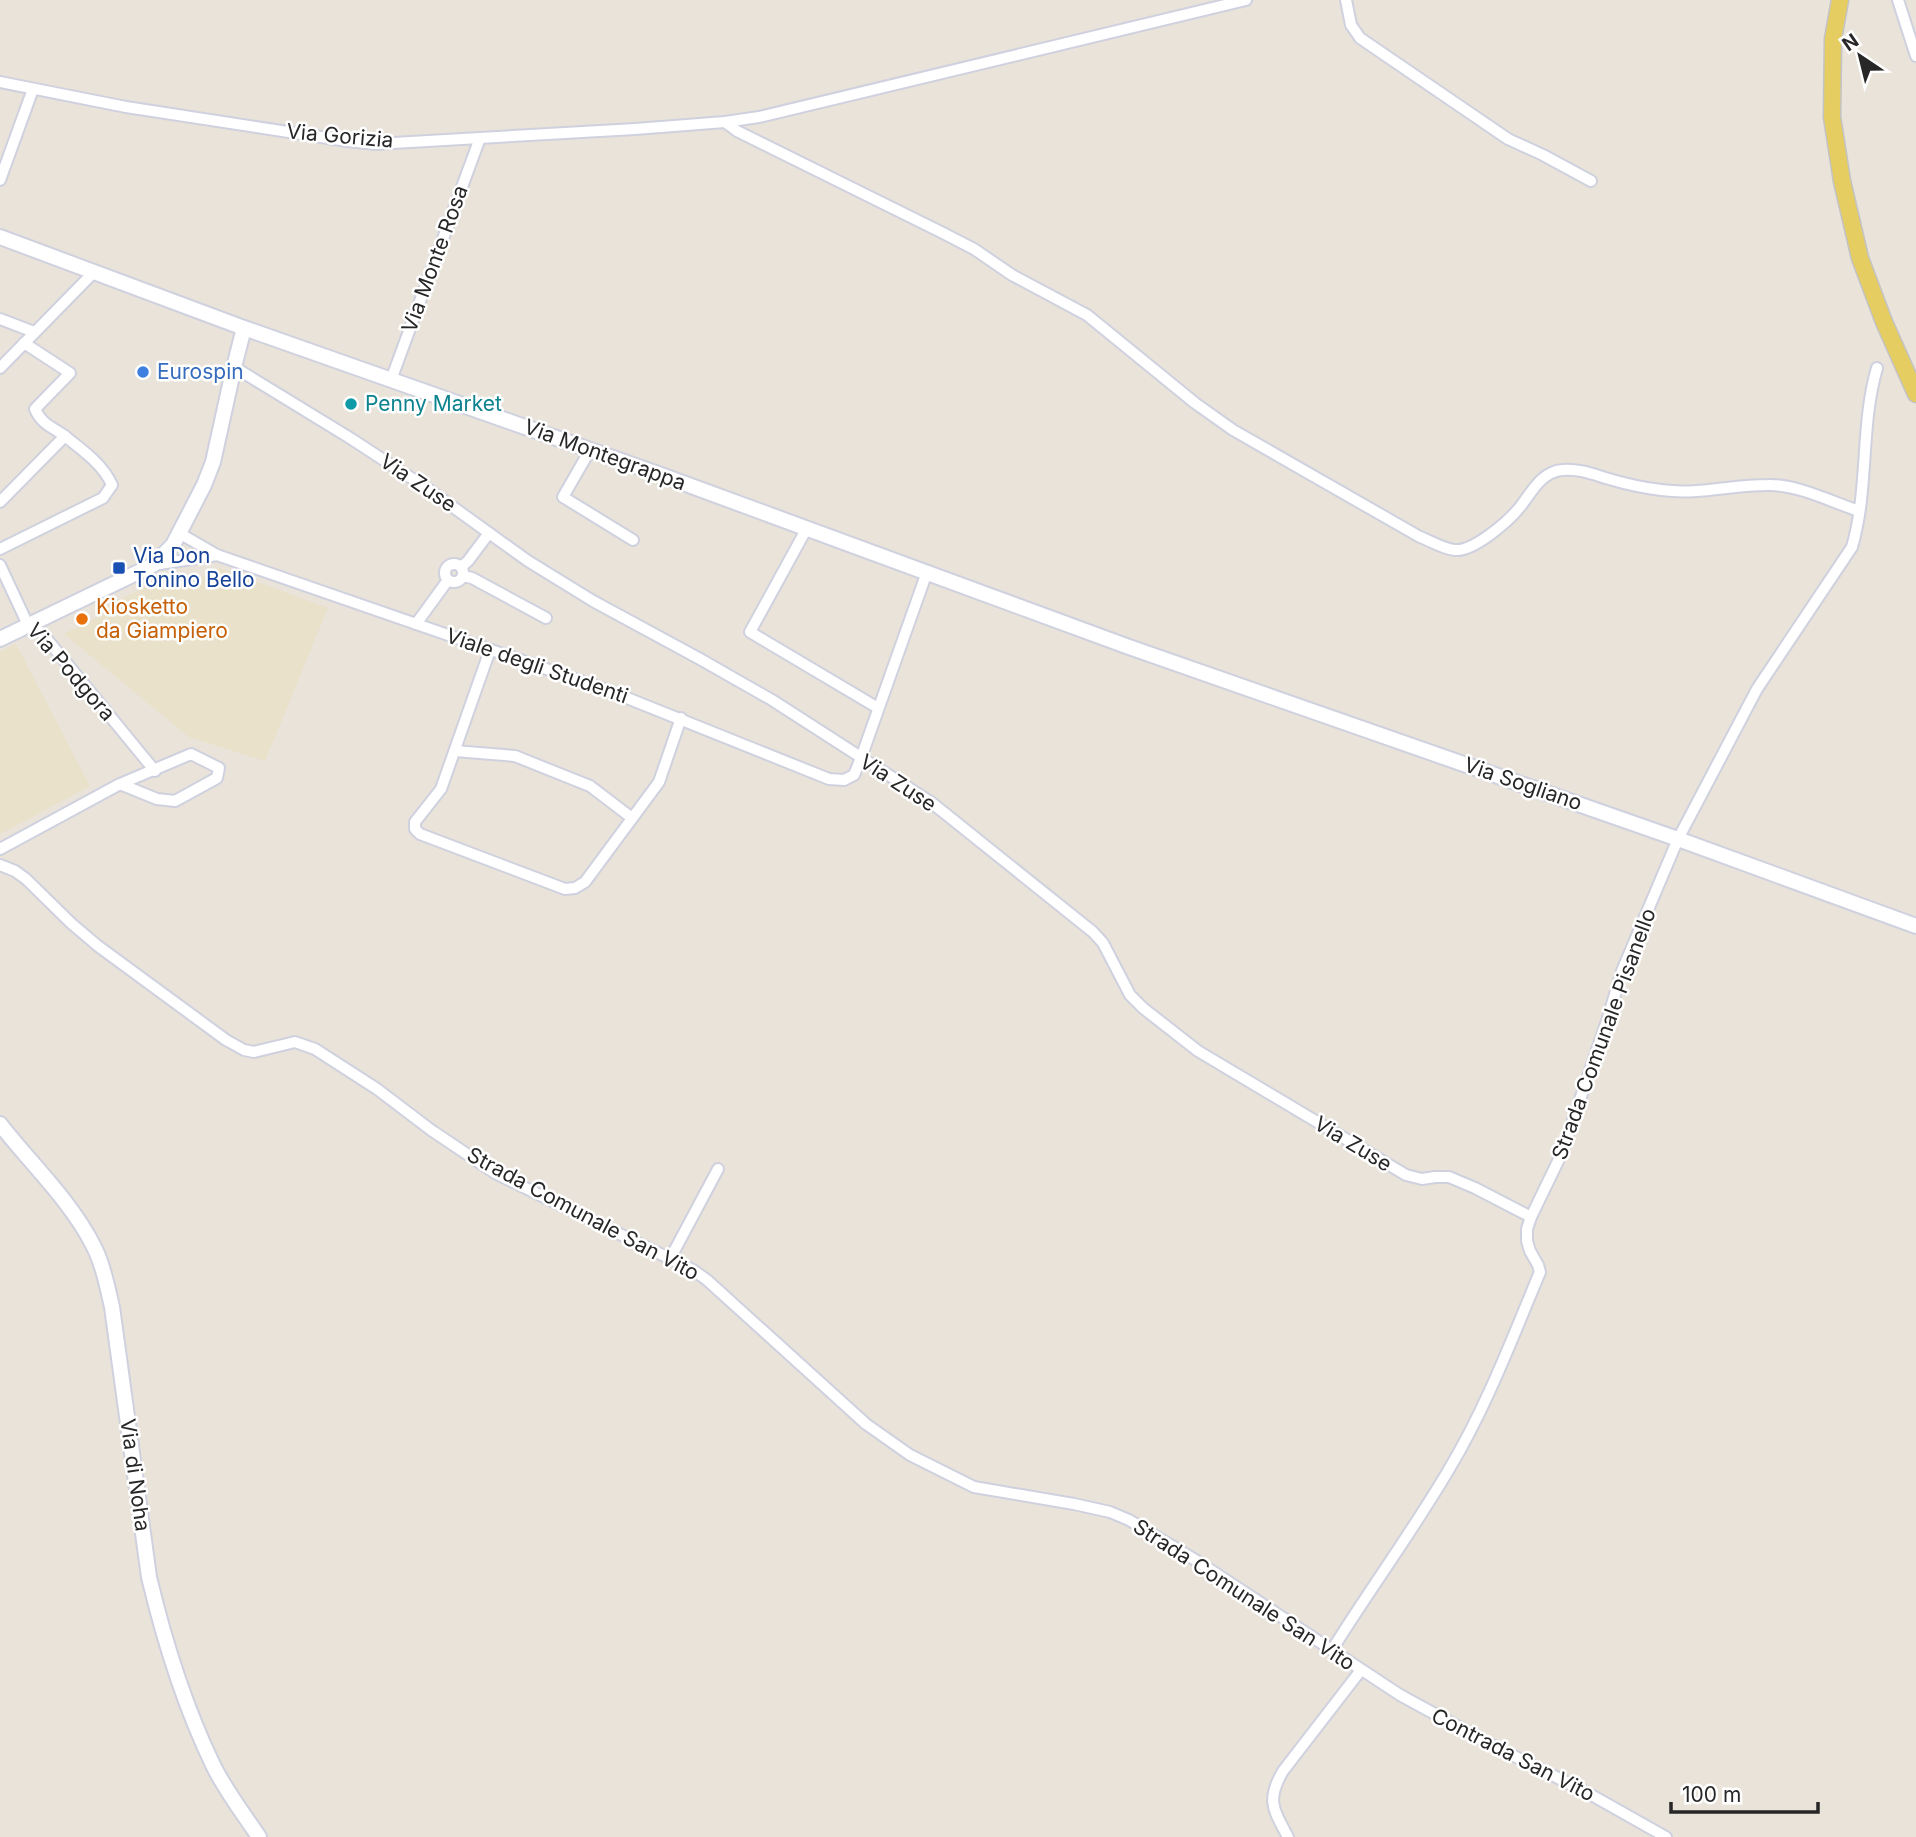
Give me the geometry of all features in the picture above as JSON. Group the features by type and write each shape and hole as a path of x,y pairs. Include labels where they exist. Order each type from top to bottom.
{"main road":[{"path":"1839,0 1833,39 1832,117 1842,181 1860,258 1916,394"},
{"name":"Via Montegrappa","path":"0,237 244,328 807,528 1129,647"},
{"path":"0,639 153,565 173,545 205,485 214,462 244,328"},
{"name":"Via Sogliano","path":"1129,647 1678,839 1916,926"},
{"name":"Via di Noha","path":"0,1124 76,1217 94,1246 112,1307 149,1577 158,1614 193,1720 214,1767 258,1837"}],"street":[{"name":"Via Gorizia","path":"0,82 126,107 376,144 725,122 832,100 1247,0"},
{"path":"1346,0 1351,25 1360,37 1508,139 1591,181"},
{"path":"1898,0 1916,56"},
{"path":"0,180 33,89"},
{"path":"725,122 737,131 954,238 1012,275 1087,315 1195,403 1233,430 1420,537 1441,546 1457,550 1470,547 1518,510 1545,475 1562,470 1578,471 1661,490 1688,492 1760,485 1787,486 1859,511"},
{"name":"Via Monte Rosa","path":"391,380 480,138"},
{"path":"0,368 94,272"},
{"path":"0,319 34,332"},
{"path":"0,549 103,498 111,485 106,472 65,436 39,419 35,409 70,373 24,343"},
{"name":"Via Zuse","path":"234,367 428,489 528,561 593,601 772,701 932,803 1093,932 1111,958 1130,995 1198,1051 1406,1175 1422,1180 1449,1177 1531,1217"},
{"name":"Strada Comunale Pisanello","path":"1332,1650 1448,1471 1485,1399 1540,1272 1527,1241 1527,1228 1561,1155 1622,971 1678,839 1757,690 1852,547 1857,531 1866,426 1877,368"},
{"path":"0,502 65,436"},
{"path":"590,450 563,497 633,540"},
{"path":"807,528 750,632 878,708"},
{"name":"Viale degli Studenti","path":"179,533 217,555 607,690 829,779 844,780 854,775 861,758"},
{"path":"416,624 448,580 459,581 468,561 489,533"},
{"path":"153,565 217,555"},
{"name":"Via Podgora","path":"0,565 28,625 41,632 155,771"},
{"path":"462,572 546,618"},
{"path":"861,758 927,572"},
{"path":"491,650 441,789 415,822 415,829 420,834 565,889 575,888 584,882 659,782 681,719"},
{"path":"455,751 514,756 590,786 632,818"},
{"path":"0,849 120,784 191,754 219,768 217,778 175,801 157,799 120,784"},
{"name":"Strada Comunale San Vito","path":"0,865 26,879 98,946 226,1040 244,1050 254,1052 296,1042 315,1049 377,1089 495,1173 693,1270 866,1424 909,1455 974,1487 1074,1504 1110,1512 1129,1520 1197,1561 1362,1670 1274,1786 1275,1814 1288,1837"},
{"path":"670,1259 718,1169"},
{"name":"Contrada San Vito","path":"1362,1670 1430,1712 1586,1792 1666,1837"}],"shaded area":[{"path":"219,568 328,608 265,761 189,737 64,634 103,614 108,605 152,584 163,587 169,583 177,587 183,582 192,583"},
{"path":"16,644 90,786 0,834 0,652"}],"place":[{"name":"Eurospin","path":"143,372"},
{"name":"Penny Market","path":"351,404"},
{"name":"Via Don Tonino Bello","path":"119,568"},
{"name":"Kiosketto da Giampiero","path":"82,619"}]}
